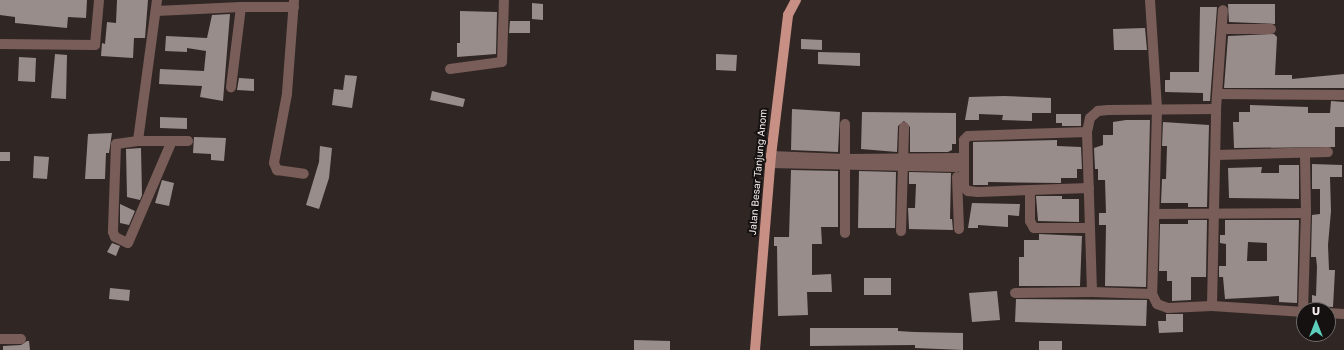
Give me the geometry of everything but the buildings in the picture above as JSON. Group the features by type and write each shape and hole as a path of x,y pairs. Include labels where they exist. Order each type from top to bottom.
{"main road":[{"name":"Jalan Besar Tanjung Anom","path":"755,350 770,159 788,15 796,0"}],"street":[{"path":"0,44 95,45 99,0"},
{"path":"138,141 157,0"},
{"path":"450,69 502,62 504,0"},
{"path":"1150,0 1157,109 1152,294 1157,304 1168,308 1212,306 1296,311"},
{"path":"156,11 294,3 286,94 274,163 277,170 304,174"},
{"path":"230,87 241,7"},
{"path":"1212,306 1216,216 1216,109 1223,29 1223,10"},
{"path":"1223,29 1271,29"},
{"path":"1218,94 1344,95"},
{"path":"1092,292 1087,132 1090,118 1098,111 1216,109"},
{"path":"845,124 846,233"},
{"path":"901,231 904,127"},
{"path":"1087,132 978,134 968,136 964,140 964,187 968,192 1088,188"},
{"path":"957,139 959,229"},
{"path":"172,141 128,243 113,232 116,144 138,141 172,141 188,141"},
{"path":"1217,155 1328,152"},
{"path":"1304,302 1306,214 1305,153"},
{"path":"770,159 845,162 957,163"},
{"path":"1030,190 1030,221 1034,228 1090,228"},
{"path":"1155,214 1216,216 1306,214"},
{"path":"1015,293 1092,292 1152,294"},
{"path":"0,339 21,339"}]}
